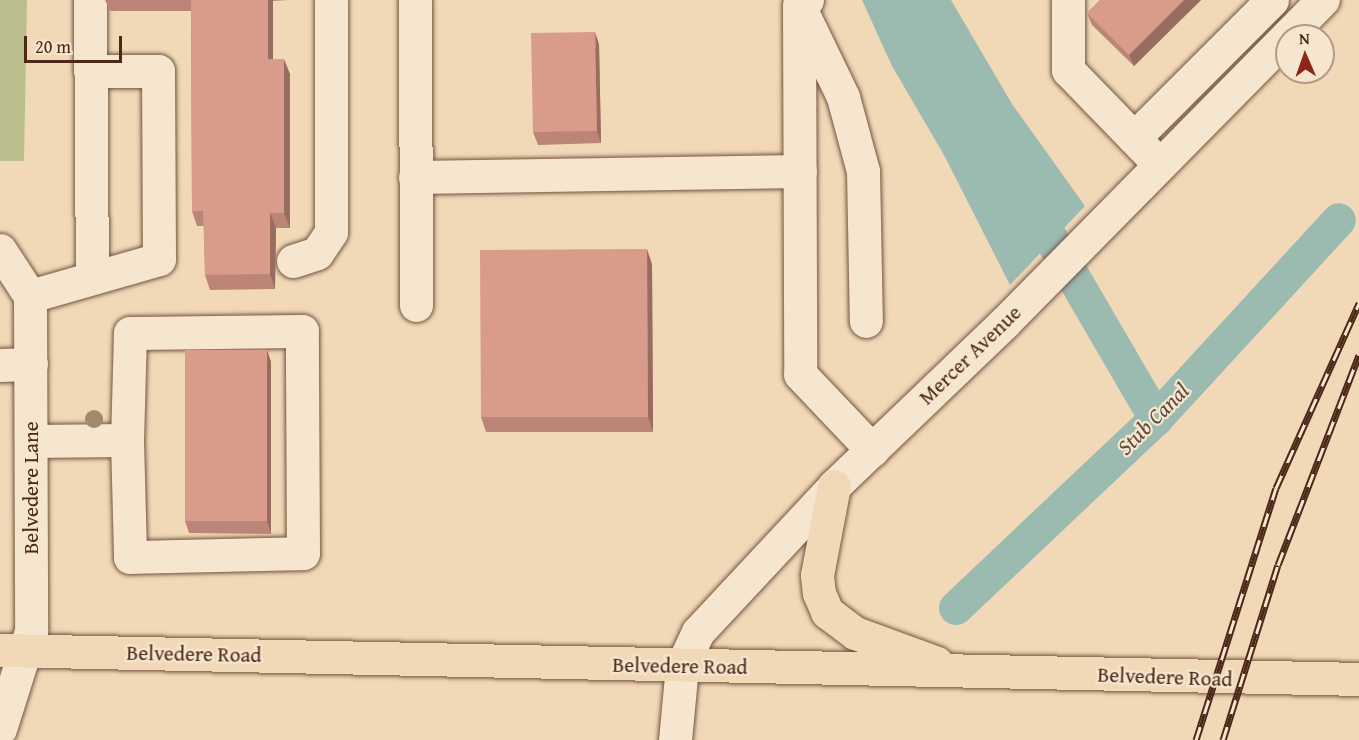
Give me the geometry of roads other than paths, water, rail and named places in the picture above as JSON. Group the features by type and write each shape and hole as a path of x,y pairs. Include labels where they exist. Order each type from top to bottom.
{"main road":[{"path":"834,486 817,575 827,612 855,633 961,672"},
{"name":"Belvedere Road","path":"12,651 1359,679"}],"street":[{"path":"90,0 92,275"},
{"path":"293,261 317,253 331,232 331,0"},
{"path":"415,0 416,305"},
{"path":"1068,0 1068,70 1159,164"},
{"path":"1134,138 1272,0"},
{"name":"Mercer Avenue","path":"675,740 682,666 698,632 834,486 1004,323 1104,219 1323,0"},
{"path":"801,2 800,374 872,450"},
{"path":"801,2 843,97 863,171 866,321"},
{"path":"0,250 30,296 92,275 159,259 158,71 90,71"},
{"path":"416,177 800,171"},
{"name":"Belvedere Lane","path":"0,729 12,651 31,631 31,441 15,365 30,296"},
{"path":"302,331 303,553 130,557 127,440 130,333 302,331"},
{"path":"31,441 127,440"}],"water":[{"path":"862,0 951,0 1012,104 1085,206 1010,285 944,155 892,66"}],"waterway":[{"path":"1028,199 1156,419"},
{"name":"Stub Canal","path":"956,608 1156,419 1339,220"}],"railway":[{"path":"1196,740 1276,488 1359,303"},
{"path":"1223,740 1278,565 1359,355"}]}
